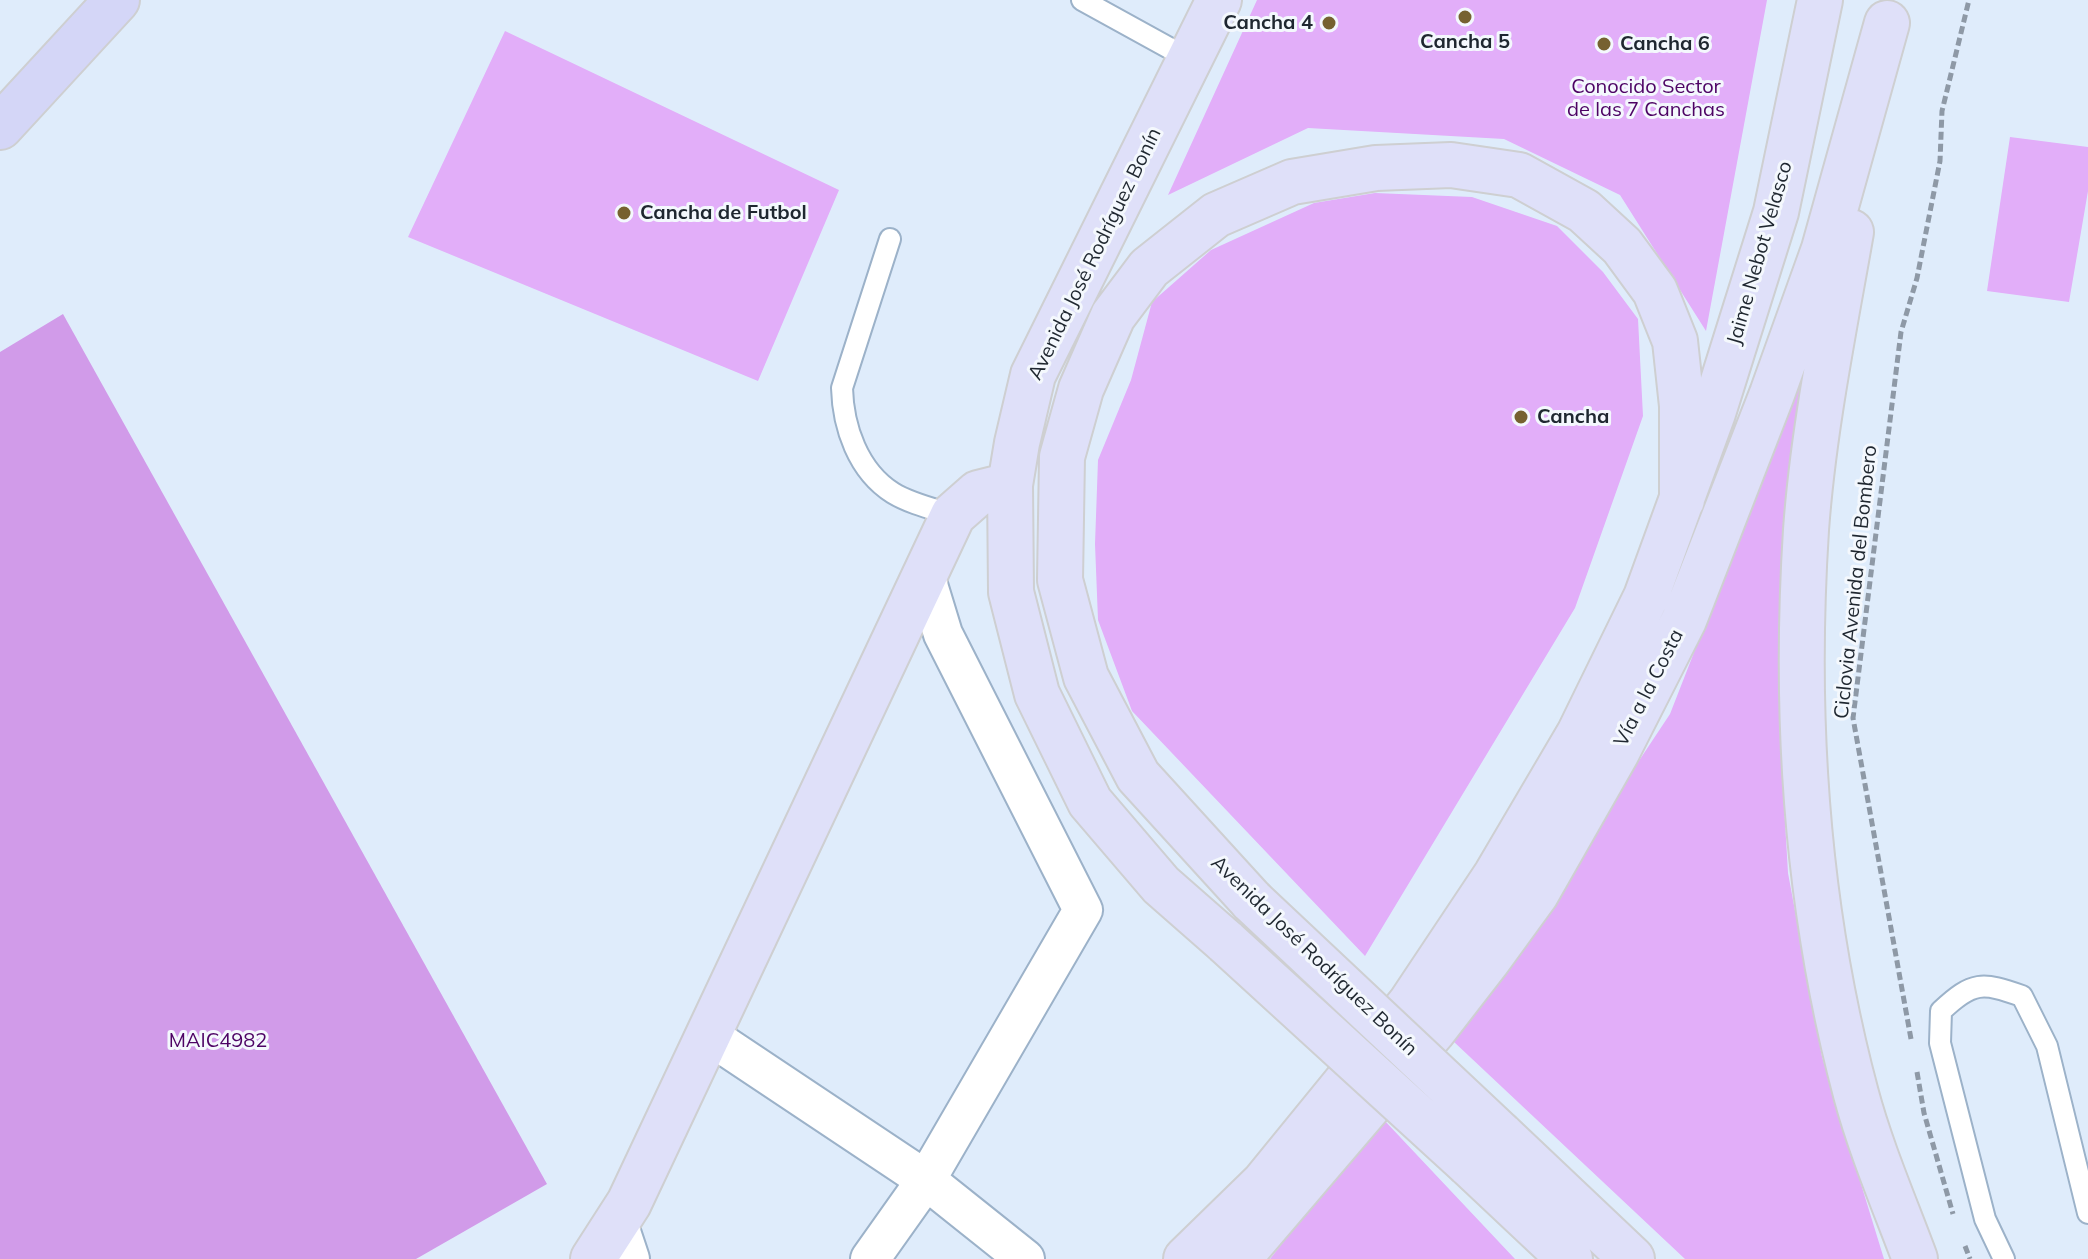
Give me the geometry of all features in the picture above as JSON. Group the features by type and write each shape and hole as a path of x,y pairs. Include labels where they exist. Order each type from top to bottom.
{"highway":[{"path":"0,127 117,0"}],"main road":[{"name":"Avenida José Rodríguez Bonín","path":"1219,0 1033,375 1010,485 1011,592 1037,694 1090,802 1161,885 1570,1259"},
{"name":"Jaime Nebot Velasco","path":"1682,500 1713,413 1776,212 1820,0"},
{"name":"Vía a la Costa","path":"1238,1259 1433,1031 1536,894 1617,752 1684,620 1772,394 1824,249 1889,12"},
{"path":"1889,12 1825,385 1806,529 1801,710 1812,855 1832,990 1856,1096 1915,1259"},
{"name":"Avenida José Rodríguez Bonín","path":"1632,1259 1252,901 1138,776 1086,677 1060,580 1062,457 1081,389 1113,316 1149,268 1216,215 1292,182 1376,168 1451,165 1519,175 1584,211 1622,246 1655,291 1675,341 1682,406 1682,500"},
{"path":"593,1259 624,1241 707,1034 953,515 978,493 1010,485"},
{"name":"Vía a la Costa","path":"1186,1259 1264,1183 1410,1004 1451,945 1579,734 1646,597 1682,500"},
{"path":"1252,1259 1289,1201"},
{"path":"1530,1222 1561,1259"}],"street":[{"path":"870,1259 926,1180 1083,910 943,634 925,575"},
{"path":"707,1034 926,1180 1025,1259"}],"lane":[{"path":"1082,0 1191,60"},
{"path":"890,239 842,388 843,414 851,439 878,480 894,494 953,515"},
{"path":"2004,1259 1985,1219 1940,1043 1941,1011 1963,990 1991,985 2022,996 2047,1046 2088,1213"}],"path":[{"name":"Ciclovia Avenida del Bombero","path":"1913,1052 1853,718 1901,332 1926,234 1940,161 1942,111 1969,0"},
{"path":"1916,1068 1924,1113 1954,1218"},
{"path":"1960,1232 1970,1259"}],"green space":[{"name":"Conocido Sector de las 7 Canchas","path":"1257,0 1767,0 1706,331 1620,195 1504,139 1308,128 1168,195"},
{"name":"Cancha de Futbol","path":"505,31 839,190 758,381 408,237"},
{"path":"2010,137 2088,147 2088,191 2069,302 1987,291"},
{"path":"1375,193 1472,197 1557,226 1603,272 1638,319 1643,416 1575,608 1365,956 1132,711 1098,620 1095,544 1098,460 1131,380 1152,302 1211,250 1314,203"},
{"path":"1822,291 1791,529 1779,719 1788,873 1822,1057 1884,1259 1685,1259 1453,1041 1670,714 1743,527"},
{"name":"MAIC4982","path":"63,314 547,1184 416,1259 0,1259 0,352"},
{"path":"1384,1120 1515,1259 1270,1259"}],"place":[{"name":"Cancha 5","path":"1465,17"},
{"name":"Cancha 4","path":"1329,23"},
{"name":"Cancha 6","path":"1604,44"},
{"name":"Cancha de Futbol","path":"624,213"},
{"name":"Cancha","path":"1521,417"}]}
